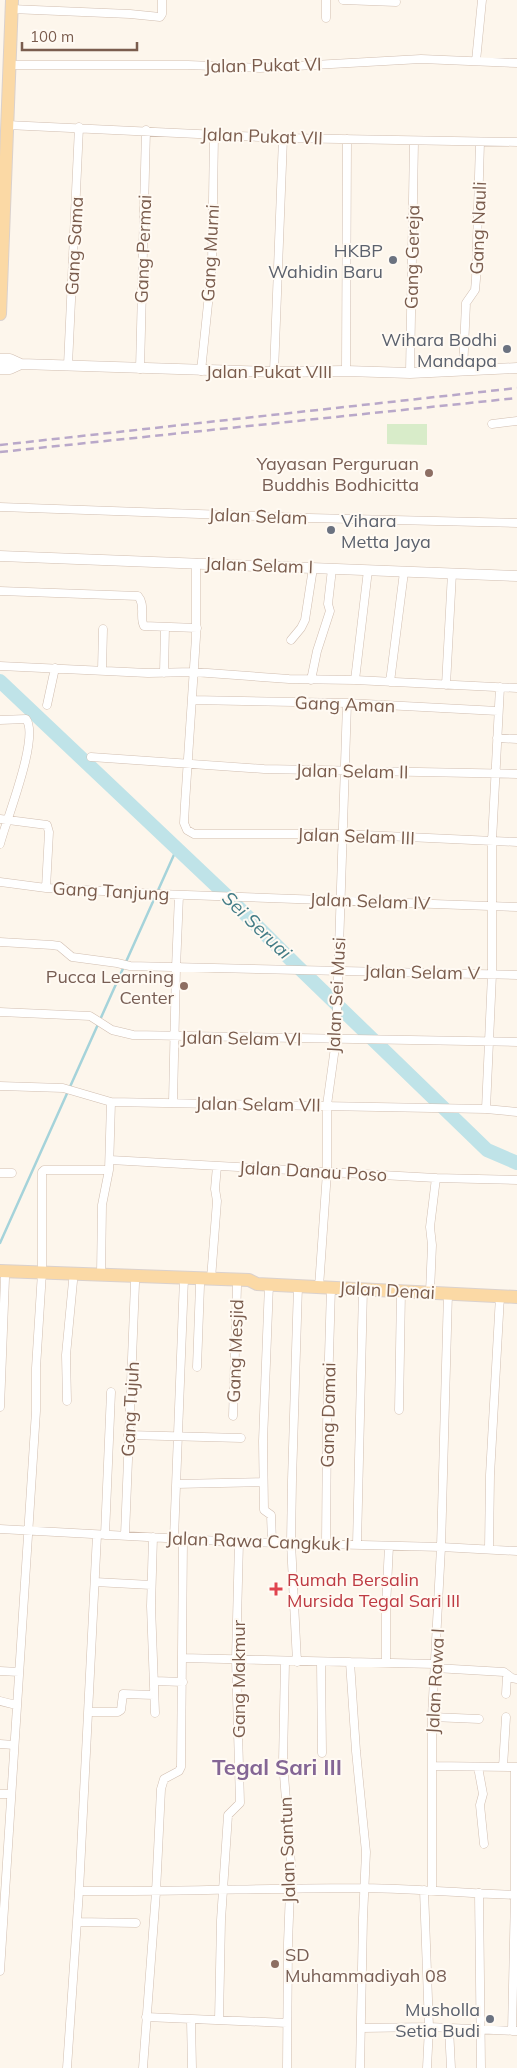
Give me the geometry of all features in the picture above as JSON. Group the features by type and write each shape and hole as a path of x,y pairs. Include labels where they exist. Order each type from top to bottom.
{"main road":[{"path":"0,314 12,4"},
{"name":"Jalan Denai","path":"2,1275 101,1275 183,1281 200,1285 250,1287 263,1284"},
{"name":"Jalan Denai","path":"42,1276 73,1280 135,1283 211,1279 249,1280 263,1284 517,1297"}],"street":[{"path":"12,4 160,17 162,14 162,0"},
{"path":"326,0 326,18"},
{"path":"343,0 396,2"},
{"path":"476,61 482,0"},
{"name":"Jalan Pukat VI","path":"9,65 188,65 260,68 421,59 517,63"},
{"name":"Jalan Pukat VII","path":"7,126 78,127 282,138 517,142"},
{"name":"Gang Sama","path":"68,365 78,127"},
{"name":"Gang Permai","path":"140,368 146,130"},
{"name":"Gang Murni","path":"202,371 212,265 214,134"},
{"path":"274,372 282,138"},
{"path":"346,371 347,140"},
{"name":"Gang Gereja","path":"410,373 414,141"},
{"name":"Gang Nauli","path":"463,372 466,303 476,286 480,142"},
{"name":"Jalan Pukat VIII","path":"0,359 10,359 21,364 202,371 410,373 517,368"},
{"name":"Jalan Pukat VIII","path":"0,369 10,369 21,364"},
{"path":"492,424 517,421"},
{"name":"Jalan Selam","path":"0,507 517,523"},
{"name":"Jalan Selam I","path":"0,556 517,576"},
{"path":"188,765 197,628 196,563"},
{"path":"291,640 305,620 313,568"},
{"path":"311,680 317,652 330,611 328,604 332,568"},
{"path":"355,680 368,570"},
{"path":"390,682 404,572"},
{"path":"446,685 452,573"},
{"path":"0,591 138,596 142,602 142,625 197,628"},
{"path":"164,673 165,627"},
{"path":"102,670 103,629"},
{"path":"0,666 164,673 194,672 311,680 355,680 517,688"},
{"path":"47,705 55,668"},
{"path":"486,1109 492,974 492,841 500,688"},
{"name":"Gang Aman","path":"192,700 347,703 498,711"},
{"name":"Jalan Sei Musi","path":"325,1287 328,1105 336,1040 347,703"},
{"path":"0,720 26,719 30,728 28,754 3,819 0,844"},
{"path":"498,738 517,739"},
{"name":"Jalan Selam II","path":"90,757 264,770 517,774"},
{"name":"Jalan Selam III","path":"188,765 184,823 187,830 194,834 342,834 517,842"},
{"path":"3,819 47,825 49,832 46,888"},
{"name":"Gang Tanjung","path":"0,882 46,888 223,896"},
{"path":"173,1102 179,895"},
{"name":"Jalan Selam IV","path":"223,896 517,907"},
{"name":"Jalan Selam V","path":"0,942 58,946 72,956 117,962 126,966 517,975"},
{"name":"Jalan Selam VI","path":"0,1012 86,1015 94,1017 112,1030 133,1035 517,1042"},
{"name":"Jalan Selam VII","path":"0,1086 62,1088 111,1102 450,1108 517,1112"},
{"path":"101,1275 102,1205 110,1160 111,1102"},
{"name":"Jalan Danau Poso","path":"110,1160 436,1178 517,1180"},
{"path":"211,1279 217,1201 216,1166"},
{"path":"0,1971 36,1412 36,1368 42,1276 42,1170 109,1170"},
{"path":"0,1173 12,1173"},
{"path":"430,1292 432,1245 430,1227 436,1178"},
{"path":"0,1407 2,1275"},
{"path":"67,1401 66,1355 73,1280"},
{"path":"174,1538 183,1281"},
{"name":"Gang Tujuh","path":"125,1536 135,1283"},
{"path":"263,1284 264,1510 271,1515 272,1542"},
{"path":"197,1367 200,1285"},
{"name":"Gang Mesjid","path":"233,1416 237,1286"},
{"path":"297,1662 291,1543 298,1286"},
{"name":"Gang Damai","path":"325,1287 326,1544"},
{"path":"357,1544 363,1289"},
{"path":"399,1410 401,1291"},
{"name":"Jalan Rawa I","path":"432,1890 432,1717 441,1546 448,1293"},
{"path":"489,1549 490,1475 500,1296"},
{"path":"68,2068 95,1582 101,1535 111,1392"},
{"path":"128,1435 241,1438"},
{"path":"176,1484 264,1482"},
{"name":"Jalan Rawa Cangkuk I","path":"0,1528 239,1542 441,1546 517,1551"},
{"path":"154,1537 151,1585 155,1713"},
{"path":"143,2068 156,1892 161,1789 164,1779 181,1768 183,1538"},
{"name":"Gang Makmur","path":"219,2020 223,1890 228,1815 240,1803 236,1659 239,1542"},
{"path":"386,1662 389,1546"},
{"path":"95,1582 151,1585"},
{"path":"182,1658 285,1662 386,1662 504,1672 517,1679"},
{"name":"Jalan Santun","path":"285,1662 283,1762 291,1864 288,1943 288,2068"},
{"path":"321,1662 322,1753"},
{"path":"350,1662 356,1751 365,1837 360,2068"},
{"path":"0,1671 19,1672"},
{"path":"506,1694 507,1674"},
{"path":"155,1681 183,1682"},
{"path":"88,1712 118,1712 121,1710 123,1694 154,1695"},
{"path":"0,1701 16,1704"},
{"path":"504,1767 506,1716"},
{"path":"432,1717 479,1719"},
{"path":"0,1744 14,1745"},
{"path":"362,2028 429,2027 514,2031 516,1767 432,1766"},
{"path":"478,1766 483,1794 480,1805 484,1844"},
{"path":"0,1794 11,1794"},
{"path":"79,1891 156,1892 364,1888 516,1895"},
{"path":"424,1890 429,2027 427,2068"},
{"path":"479,1893 482,2068"},
{"path":"77,1922 136,1923"},
{"path":"146,2017 287,2023"},
{"path":"191,2020 192,2068"},
{"path":"450,2028 451,2068"}],"green space":[{"path":"387,424 427,424 427,445 387,444"}],"waterway":[{"name":"Sei Seruai","path":"0,681 227,896 487,1150 517,1163"},
{"path":"0,1243 177,848"}],"railway":[{"path":"0,445 517,388"},
{"path":"0,452 517,398"}],"place":[{"name":"HKBP Wahidin Baru","path":"393,260"},
{"name":"Wihara Bodhi Mandapa","path":"507,349"},
{"name":"Yayasan Perguruan Buddhis Bodhicitta","path":"429,473"},
{"name":"Vihara Metta Jaya","path":"331,530"},
{"name":"Pucca Learning Center","path":"184,986"},
{"name":"Rumah Bersalin Mursida Tegal Sari III","path":"276,1589"},
{"name":"SD Muhammadiyah 08","path":"275,1964"},
{"name":"Musholla Setia Budi","path":"490,2019"}],"district":[{"name":"Tegal Sari III","path":"277,1767"}]}
